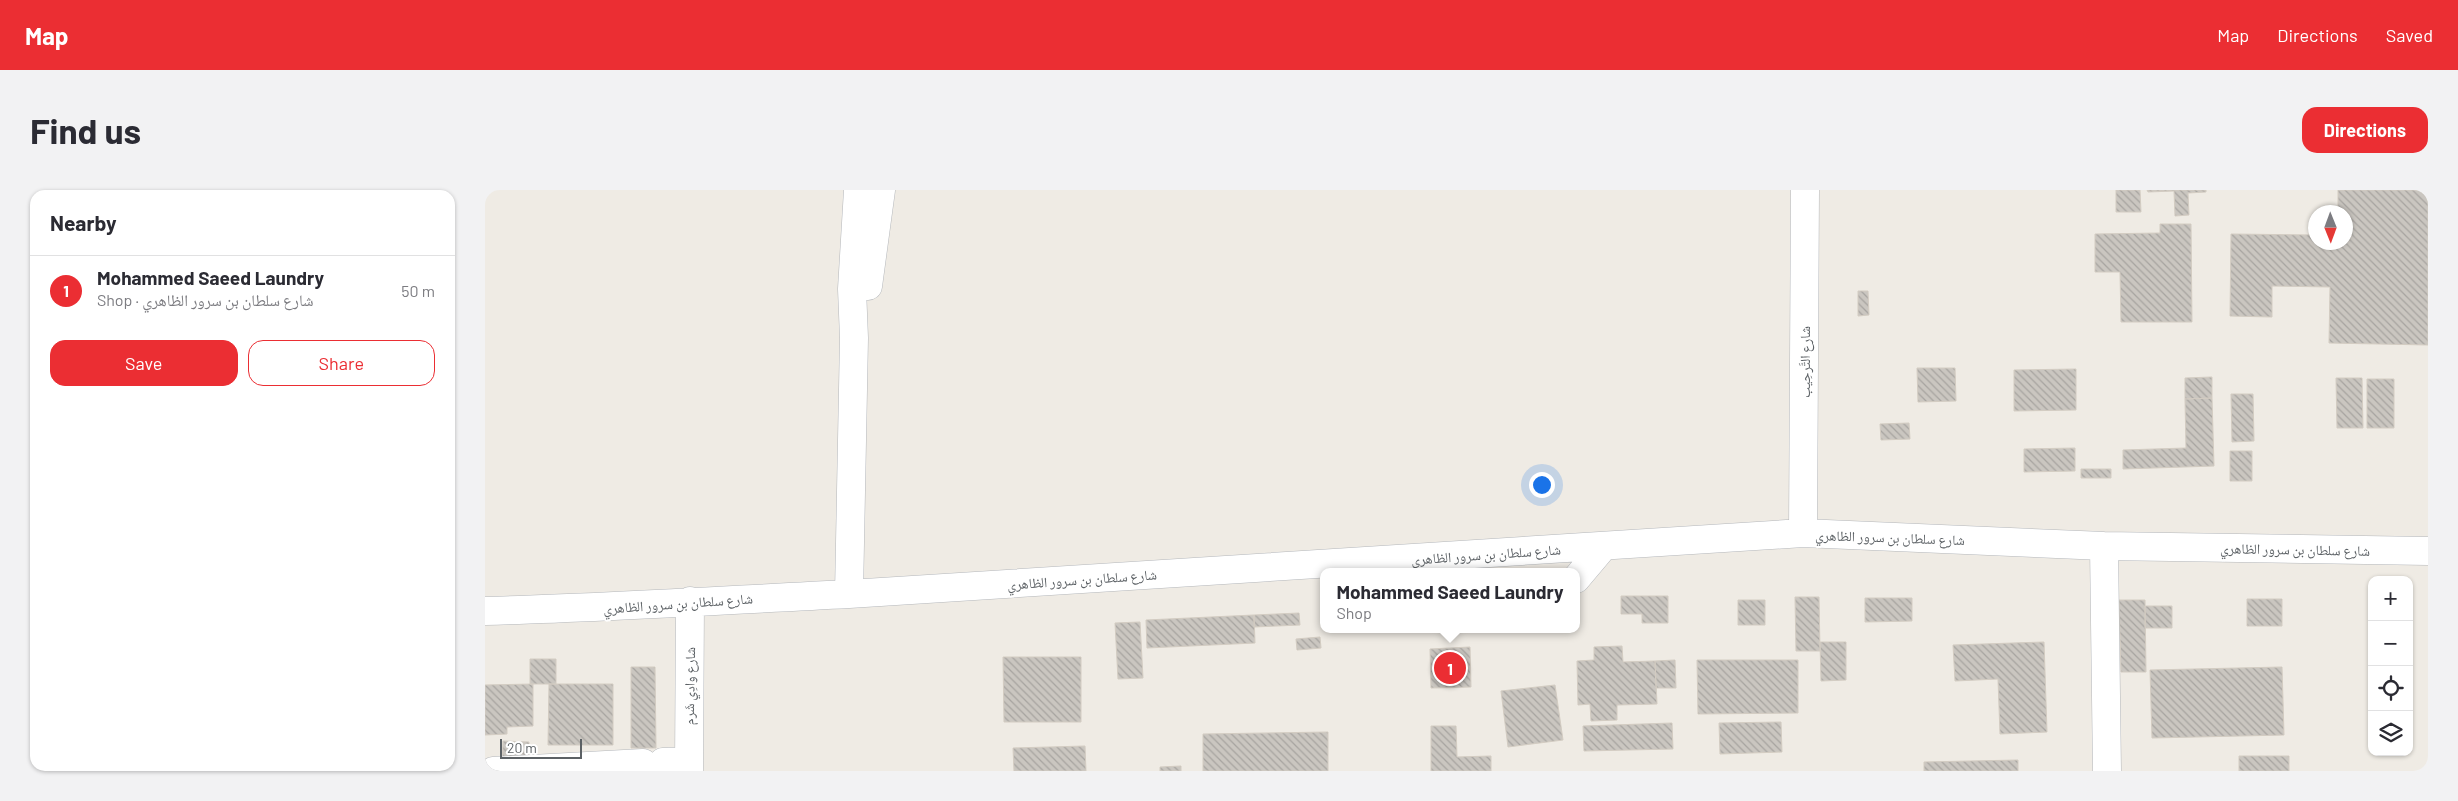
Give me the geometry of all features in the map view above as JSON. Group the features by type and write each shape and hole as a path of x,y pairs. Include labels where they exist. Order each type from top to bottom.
{"street":[{"path":"849,594 854,338 852,289 858,190"},
{"path":"854,338 870,275 881,190"},
{"name":"شارع التَّرحِيب","path":"1803,533 1805,190"},
{"name":"شارع سلطان بن سرور الظاهري","path":"1347,568 1603,546 1803,533 2104,546 2428,551"},
{"path":"1580,574 1603,546"},
{"path":"2104,546 2107,771"},
{"name":"شارع سلطان بن سرور الظاهري","path":"485,611 616,608 691,601 1320,569"},
{"name":"شارع وادِي شَرم","path":"671,764 691,601"},
{"path":"493,771 671,764"}],"building":[{"path":"2116,190 2140,190 2141,212 2116,212"},
{"path":"2147,190 2206,190 2206,192 2188,193 2189,215 2175,216 2174,191 2148,192"},
{"path":"2338,190 2428,190 2428,345 2329,343 2330,287 2272,286 2272,317 2230,316 2231,234 2308,235 2308,250 2353,250 2353,205 2338,205"},
{"path":"2160,224 2191,224 2192,322 2121,322 2120,272 2095,272 2095,234 2160,233"},
{"path":"1858,291 1868,291 1869,315 1858,316"},
{"path":"1917,368 1955,368 1956,401 1918,402"},
{"path":"2076,369 2076,410 2014,411 2014,370"},
{"path":"2212,377 2212,398 2185,399 2185,378"},
{"path":"2336,378 2362,378 2363,428 2337,428"},
{"path":"2367,379 2394,379 2394,428 2367,428"},
{"path":"2231,394 2253,394 2254,441 2232,442"},
{"path":"2212,398 2214,466 2123,469 2123,450 2186,448 2185,399"},
{"path":"1909,423 1910,439 1881,440 1880,424"},
{"path":"2075,448 2075,471 2024,472 2024,449"},
{"path":"2230,451 2252,451 2252,481 2230,481"},
{"path":"2081,469 2111,469 2111,478 2081,478"},
{"path":"1621,596 1668,596 1668,623 1642,623 1642,614 1621,614"},
{"path":"1795,597 1819,597 1820,651 1796,651"},
{"path":"1865,598 1912,598 1912,621 1865,622"},
{"path":"2247,599 2282,599 2282,626 2247,626"},
{"path":"1738,600 1765,600 1765,625 1738,625"},
{"path":"2119,600 2145,600 2146,672 2121,672"},
{"path":"2145,606 2172,606 2172,628 2145,628"},
{"path":"1299,613 1300,625 1254,627 1254,615"},
{"path":"1254,615 1255,643 1147,648 1146,620"},
{"path":"1140,622 1143,678 1118,679 1115,623"},
{"path":"1320,637 1321,648 1297,650 1296,639"},
{"path":"1820,642 1846,642 1846,680 1821,681"},
{"path":"2044,642 2047,732 2000,734 1998,679 1955,681 1953,645"},
{"path":"1622,646 1623,662 1655,661 1657,704 1617,705 1617,720 1591,721 1590,704 1578,705 1577,661 1594,660 1594,647"},
{"path":"1470,647 1471,687 1431,688 1430,649"},
{"path":"1003,657 1081,657 1081,722 1004,722"},
{"path":"530,659 556,659 556,684 530,684"},
{"path":"1675,660 1676,688 1656,688 1655,661"},
{"path":"1697,660 1798,660 1798,713 1698,714"},
{"path":"631,667 655,667 656,748 631,748"},
{"path":"2282,667 2284,735 2152,738 2150,670"},
{"path":"533,684 533,726 507,727 507,734 485,735 485,685"},
{"path":"549,684 613,684 613,745 548,745"},
{"path":"1555,685 1563,740 1508,747 1501,691"},
{"path":"1781,722 1782,752 1720,754 1719,723"},
{"path":"1672,723 1673,749 1584,751 1583,726"},
{"path":"1431,726 1456,726 1457,757 1491,756 1491,771 1431,771"},
{"path":"1328,732 1328,771 1203,771 1203,734"},
{"path":"503,741 529,742 529,767 502,766"},
{"path":"1085,746 1086,771 1014,771 1013,748"},
{"path":"2239,756 2289,756 2289,771 2239,771"},
{"path":"2018,760 2018,771 1924,771 1924,762"},
{"path":"1181,766 1181,771 1160,771 1160,767"}],"place":[{"name":"Mohammed Saeed Laundry","path":"1450,668"}]}
